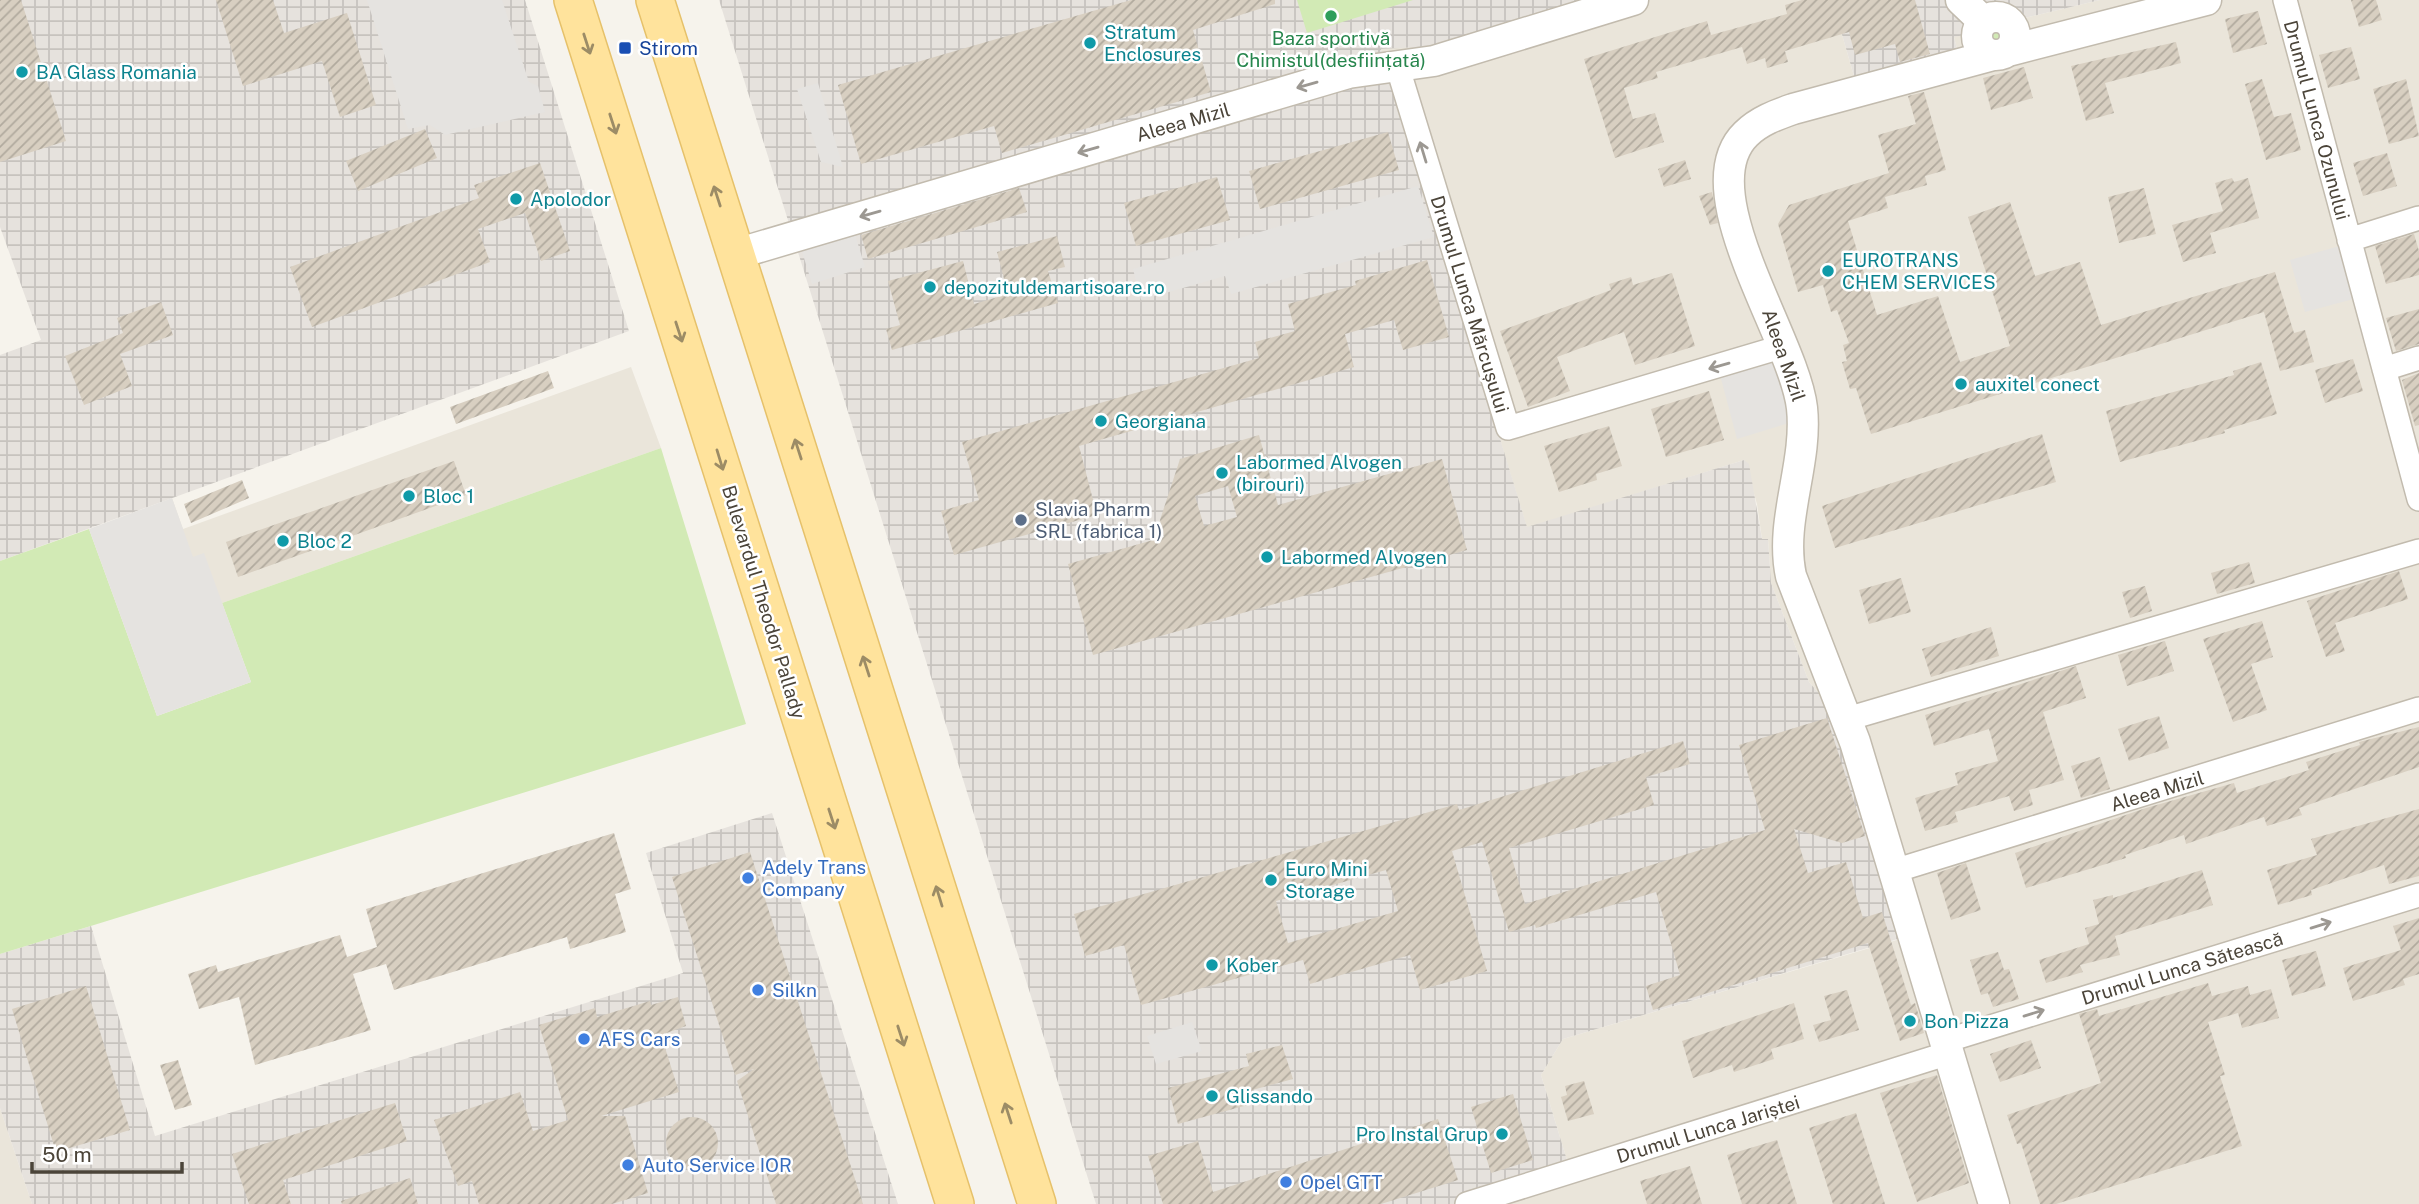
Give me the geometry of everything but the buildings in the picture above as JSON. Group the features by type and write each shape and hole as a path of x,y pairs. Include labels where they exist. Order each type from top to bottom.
{"main road":[{"name":"Bulevardul Theodor Pallady","path":"573,0 955,1204"},
{"path":"656,0 1032,1203"}],"street":[{"name":"Aleea Mizil","path":"736,254 1348,73 1442,59 1633,0"},
{"path":"1961,0 1999,37"},
{"name":"Aleea Mizil","path":"1994,1204 1847,719 1788,564 1788,538 1803,422 1799,390 1740,239 1728,200 1729,164 1745,135 1767,119 1999,37 2116,23 2206,0"},
{"name":"Drumul Lunca Ozunului","path":"2285,0 2419,499"},
{"name":"Drumul Lunca Mărcușului","path":"1397,65 1508,428 1784,346"},
{"name":"Drumul Lunca Ozunului","path":"2349,240 2419,218"},
{"path":"2384,369 2419,358"},
{"path":"1847,719 2419,551"},
{"name":"Aleea Mizil","path":"1894,871 2419,709"},
{"name":"Drumul Lunca Sătească","path":"1947,1047 2419,895"},
{"name":"Drumul Lunca Jariștei","path":"1467,1204 1947,1047"}],"shaded area":[{"path":"0,0 525,0 629,331 0,561 0,355 41,340 0,227"},
{"path":"367,0 502,0 529,82 538,86 545,112 445,135 430,125 408,129"},
{"path":"719,0 1586,0 1438,46 1381,49 1527,527 1744,460 1749,464 1762,539 1768,539 1771,583 1809,682 1829,705 1901,938 1563,1039 1541,1075 1574,1183 1506,1204 1096,1204"},
{"path":"1586,0 1832,0 1856,83 1959,57 1954,37 1990,11 1999,11 2016,20 2100,0 2419,0 2419,1204 1506,1204 1574,1183 1541,1075 1563,1039 1900,939 1829,705 1809,682 1771,583 1768,539 1762,539 1757,504 1744,460 1527,528 1381,49 1403,47"},
{"path":"1832,0 2100,0 2016,20 2008,14 1990,11 1970,29 1969,34 1954,37 1959,57 1856,83"},
{"path":"818,83 843,167 821,162 797,89"},
{"path":"1418,186 1434,237 1231,294 1225,276 1141,300 1133,269"},
{"path":"854,231 865,267 812,284 801,248"},
{"path":"2343,245 2357,298 2305,312 2290,260"},
{"path":"1778,354 1792,422 1737,439 1719,371"},
{"path":"631,367 661,448 222,603 157,716 172,498 183,529"},
{"path":"172,498 193,557 204,553 251,682 157,716 89,529"},
{"path":"772,813 898,1204 32,1204 0,1108 0,954 91,926 155,1136 683,973 646,853"},
{"path":"1192,1022 1202,1051 1156,1064 1147,1036"},
{"path":"0,1108 32,1204 0,1204"}],"green space":[{"name":"Baza sportivă Chimistul(desființată)","path":"1297,0 1413,0 1307,33"},
{"path":"1998,20 2010,29 2011,39 1983,43 1982,34"},
{"path":"661,448 746,724 0,954 0,561 89,529 157,716 251,682 222,603"}],"place":[{"name":"Baza sportivă Chimistul(desființată)","path":"1331,16"},
{"name":"Stratum Enclosures","path":"1090,43"},
{"name":"Stirom","path":"625,48"},
{"name":"BA Glass Romania","path":"22,72"},
{"name":"Apolodor","path":"516,199"},
{"name":"EUROTRANS CHEM SERVICES","path":"1828,271"},
{"name":"depozituldemartisoare.ro","path":"930,287"},
{"name":"auxitel conect","path":"1961,384"},
{"name":"Georgiana","path":"1101,421"},
{"name":"Labormed Alvogen (birouri)","path":"1222,473"},
{"name":"Bloc 1","path":"409,496"},
{"name":"Slavia Pharm SRL (fabrica 1)","path":"1021,520"},
{"name":"Bloc 2","path":"283,541"},
{"name":"Labormed Alvogen","path":"1267,557"},
{"name":"Adely Trans Company","path":"748,878"},
{"name":"Euro Mini Storage","path":"1271,880"},
{"name":"Kober","path":"1212,965"},
{"name":"Silkn","path":"758,990"},
{"name":"Bon Pizza","path":"1910,1021"},
{"name":"AFS Cars","path":"584,1039"},
{"name":"Glissando","path":"1212,1096"},
{"name":"Pro Instal Grup","path":"1502,1134"},
{"name":"Auto Service IOR","path":"628,1165"},
{"name":"Opel GTT","path":"1286,1182"}]}
